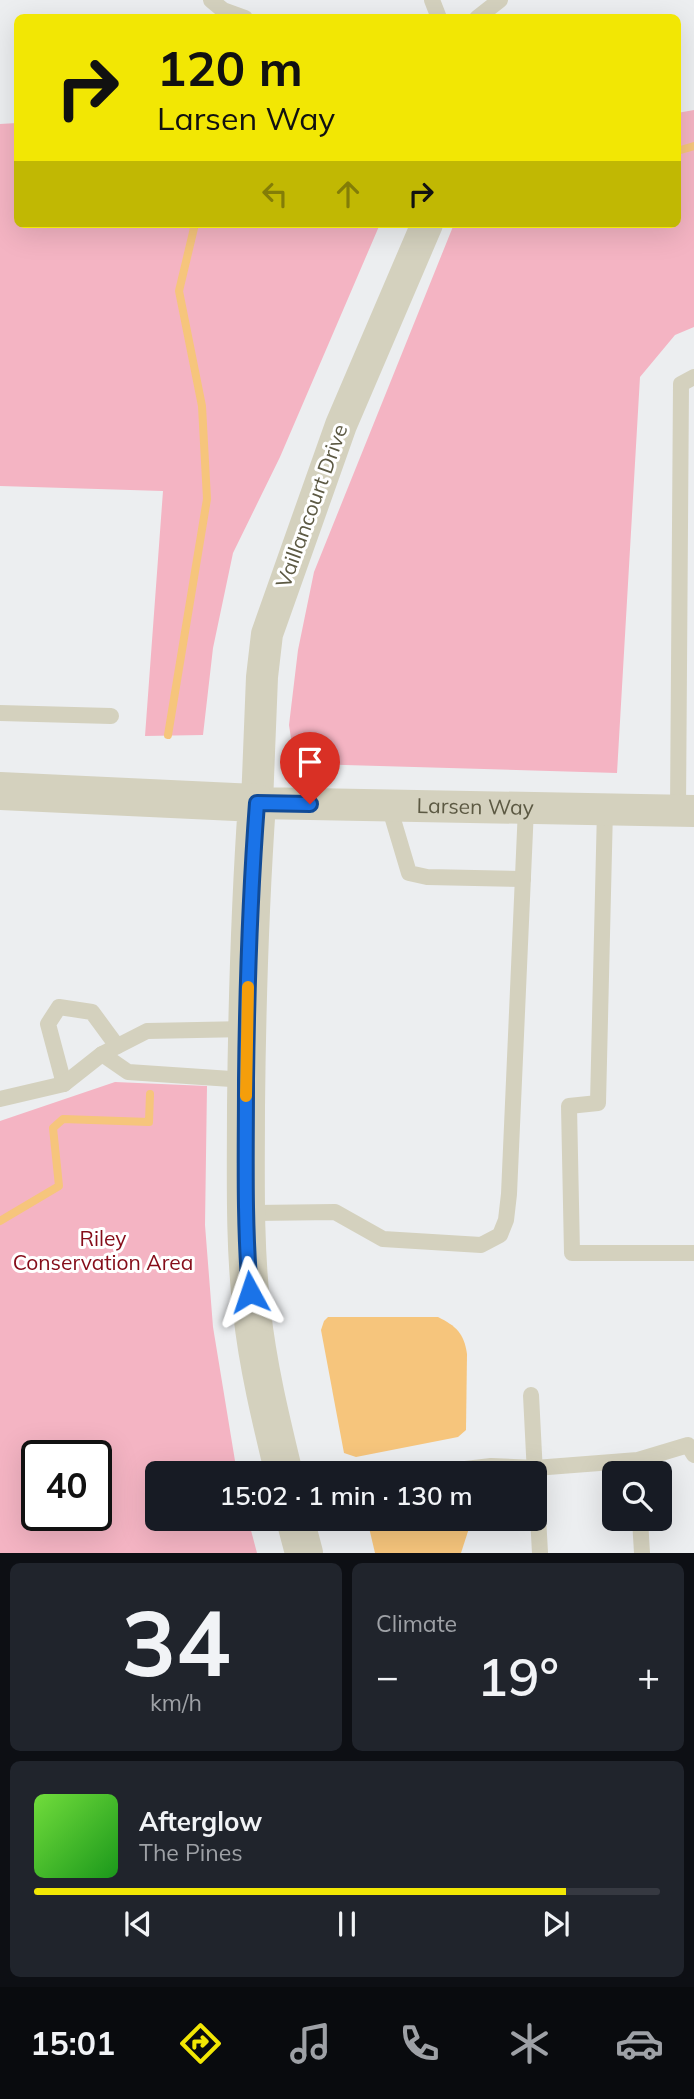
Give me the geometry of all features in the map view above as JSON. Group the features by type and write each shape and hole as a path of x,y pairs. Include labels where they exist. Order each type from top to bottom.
{"street":[{"name":"Vaillancourt Drive","path":"257,803 262,677 267,634 341,425 425,228"},
{"path":"0,791 257,803 251,884 245,1213 252,1313 266,1397 281,1461"},
{"name":"Larsen Way","path":"257,803 686,811"},
{"path":"298,1531 304,1553"}],"lane":[{"path":"211,0 223,10 234,14"},
{"path":"481,14 496,1"},
{"path":"686,811 681,384 694,377"},
{"path":"0,713 111,716"},
{"path":"389,806 409,873 427,877 523,879"},
{"path":"245,1213 335,1212 383,1239 481,1245 500,1235 506,1220 509,1194 526,808"},
{"path":"605,809 598,1103 569,1106 572,1253 694,1253"},
{"path":"64,1084 48,1024 59,1007 92,1012 110,1050 128,1072 246,1080"},
{"path":"0,1099 64,1084 110,1050 147,1031 247,1029"},
{"path":"531,1395 534,1461"},
{"path":"547,1472 638,1460 692,1448"},
{"path":"539,1531 540,1553"},
{"path":"641,1531 642,1553"}],"green space":[{"path":"694,110 694,327 675,335 640,377 617,773 310,764 298,757 292,745 289,725 298,650 314,572 452,228 681,228 681,112"},
{"path":"14,123 14,228 378,228 280,457 233,553 213,648 203,735 145,736 163,491 0,486 0,124"},
{"name":"Riley Conservation Area","path":"115,1082 207,1086 205,1225 213,1327 235,1461 145,1461 145,1531 251,1531 257,1553 0,1553 0,1121"}],"shaded area":[{"path":"328,1317 438,1317 454,1327 464,1341 467,1354 466,1430 458,1437 356,1457 344,1453 321,1330"},
{"path":"370,1531 468,1531 461,1553 375,1553"}],"waterway":[{"path":"681,150 694,146"},
{"path":"168,735 207,499 202,406 179,291 194,228"},
{"path":"0,1221 59,1186 53,1128 63,1119 149,1122 150,1094"}],"slow traffic":[{"path":"246,1096 248,987"}],"route":[{"path":"250,1292 245,1229 246,1054 251,884 257,803 310,804"}]}
